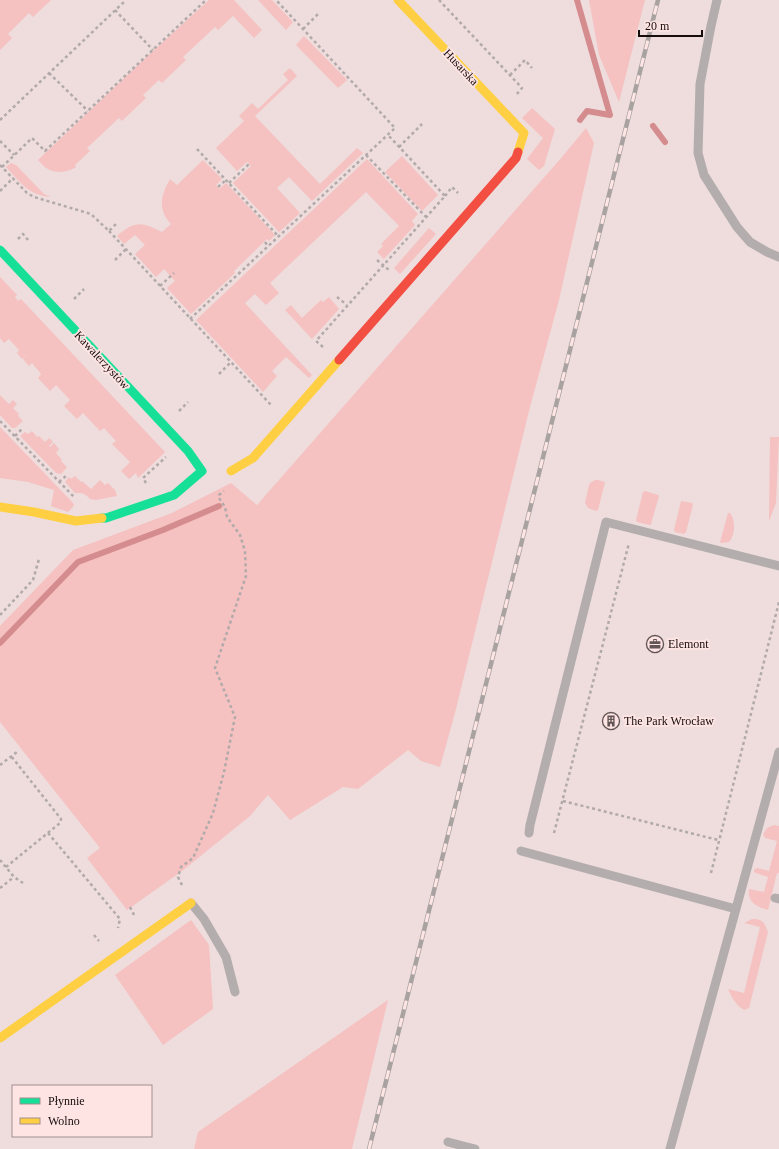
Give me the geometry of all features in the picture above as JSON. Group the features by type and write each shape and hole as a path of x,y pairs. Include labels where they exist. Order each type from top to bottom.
{"street":[{"name":"Husarska","path":"286,421 516,158 524,133 398,0"},
{"name":"Kawalerzystów","path":"0,250 188,451 202,471 174,495 106,518 76,521 34,512 0,507"},
{"path":"231,471 253,458 286,421"},
{"path":"0,1038 191,903"}],"lane":[{"path":"718,0 710,26 700,84 698,153 704,175 738,227 750,242 779,257"},
{"path":"529,833 606,522 779,566"},
{"path":"670,1149 779,752"},
{"path":"521,851 736,909"},
{"path":"191,903 204,919 226,957 235,992"},
{"path":"448,1142 475,1149"}],"path":[{"path":"0,120 126,0"},
{"path":"206,0 45,151 32,138 1,166 27,193 34,197 91,214 126,249 286,421"},
{"path":"190,319 395,128 276,0"},
{"path":"439,0 522,88 500,109"},
{"path":"115,10 153,50"},
{"path":"303,29 318,14"},
{"path":"510,75 525,60 532,68"},
{"path":"49,73 88,111"},
{"path":"399,147 422,124"},
{"path":"388,135 445,196"},
{"path":"0,141 14,155"},
{"path":"196,149 279,236"},
{"path":"366,155 426,217"},
{"path":"229,183 249,164"},
{"path":"0,191 13,178"},
{"path":"218,187 226,180"},
{"path":"316,341 452,187"},
{"path":"109,231 116,224"},
{"path":"17,240 23,234 28,240"},
{"path":"265,242 268,246"},
{"path":"115,260 126,249"},
{"path":"377,260 383,266"},
{"path":"160,286 174,273"},
{"path":"71,302 84,289"},
{"path":"338,296 347,305"},
{"path":"219,374 231,362"},
{"path":"179,410 188,402"},
{"path":"0,421 76,499"},
{"path":"15,436 22,429"},
{"path":"146,484 143,478 170,452"},
{"path":"59,482 66,475"},
{"path":"191,903 178,877 180,867 193,858 213,813 224,772 235,717 215,668 246,576 245,551 242,540 240,535 226,517 225,506 219,498 219,495 226,490"},
{"path":"554,833 632,529"},
{"path":"0,615 33,580 39,559"},
{"path":"710,873 779,602"},
{"path":"0,765 17,752"},
{"path":"6,867 60,823 61,819 11,756"},
{"path":"563,801 718,840"},
{"path":"48,833 120,919 118,930"},
{"path":"0,860 14,877 23,883"},
{"path":"0,888 14,877"},
{"path":"94,935 112,960"}],"shaded area":[{"path":"0,0 51,0 33,17 29,13 8,34 12,38 0,50"},
{"path":"209,0 234,0 262,30 254,38 233,16 218,30 215,27 183,57 186,60 162,83 159,80 143,95 146,98 122,121 119,118 87,148 90,151 75,165 76,167 66,171 51,171 38,160 141,62"},
{"path":"258,0 272,0 293,22 286,30"},
{"path":"589,0 645,0 619,102 599,55"},
{"path":"304,36 347,80 338,88 296,45"},
{"path":"290,68 297,76 255,116 320,184 357,148 363,153 312,201 289,177 277,188 300,213 279,232 233,183 251,166 247,162 237,171 216,148 244,121 239,116 252,103 258,109 288,80 283,74"},
{"path":"532,108 555,129 544,166 539,170 527,159 543,138 522,118"},
{"path":"586,128 594,143 559,300 530,407 455,713 440,767 421,761 408,750 358,789 343,787 290,820 268,795 250,816 182,871 127,910 87,858 100,848 0,722 0,626 73,550 172,513 231,483 257,505"},
{"path":"402,156 438,195 422,211 385,172"},
{"path":"367,159 418,214 412,221 415,225 384,259 377,252 383,246 381,244 399,226 366,192 270,283 279,293 266,305 255,294 245,303 312,375 309,378 286,357 272,371 277,376 263,392 196,320"},
{"path":"203,160 222,179 216,185 219,189 226,183 275,235 269,241 267,239 234,271 235,273 191,314 167,288 175,281 164,269 156,277 135,254 145,245 135,235 124,244 117,236 129,227 139,224 149,226 162,232 171,224 162,207 164,191 170,179 177,185"},
{"path":"11,163 16,165 44,194 51,197 36,194 21,183 6,167"},
{"path":"429,228 436,234 400,274 394,268"},
{"path":"0,277 17,295 15,297 18,301 21,299 165,452 138,478 136,473 129,479 121,471 130,462 112,444 116,441 104,428 100,431 83,413 77,419 64,406 70,400 56,385 50,391 38,378 41,374 32,363 29,366 23,359 28,354 22,359 17,353 19,350 9,339 4,343 0,338"},
{"path":"329,297 339,309 312,339 285,310 291,305 302,318 321,300 323,302"},
{"path":"0,395 9,404 13,400 17,404 13,408 23,421 15,428 12,428 0,415"},
{"path":"0,427 74,504 68,512 51,506 54,490 28,482 0,478"},
{"path":"32,431 37,437 39,436 45,442 49,438 53,442 49,446 50,447 54,443 59,449 56,453 67,467 61,474 56,473 21,437 21,435 25,432 28,434"},
{"path":"770,437 779,437 776,503 769,521"},
{"path":"75,476 91,489 100,480 105,485 108,483 115,490 117,496 96,500 90,499 81,493 75,493 65,482 69,477 71,479"},
{"path":"595,480 605,482 598,510 596,511 588,508 585,503 589,485"},
{"path":"645,491 659,496 650,525 637,522 636,520 643,492"},
{"path":"681,501 692,503 693,505 686,532 684,534 675,532 674,530"},
{"path":"728,513 732,516 734,532 729,542 721,543 720,542"},
{"path":"774,825 779,826 779,873 777,873 768,910 751,901 749,889 764,892 768,877 754,872 754,870 757,868 769,871 777,841 765,838 763,834 767,828"},
{"path":"752,919 763,922 768,932 749,1008 744,1010 734,1001 728,989 744,993 760,927 744,923"},
{"path":"191,920 209,945 213,1009 163,1045 115,975"},
{"path":"388,1000 352,1149 194,1149 198,1132"}],"waterway":[{"path":"577,0 610,115 587,111 580,120"},
{"path":"653,126 665,142"},
{"path":"0,643 78,562 163,530 219,506"}],"railway":[{"path":"369,1149 658,0"}],"traffic: fast":[{"path":"0,250 188,451 202,471 174,495 106,518 102,518"}],"traffic: slow":[{"path":"398,0 524,133 518,152"},
{"path":"231,471 253,458 339,360"},
{"path":"0,507 34,512 76,521 102,518"},
{"path":"0,1038 191,903"}],"traffic: jam":[{"path":"339,360 516,158 518,152"}],"place":[{"name":"Elemont","path":"655,644"},
{"name":"The Park Wrocław","path":"611,721"}]}
